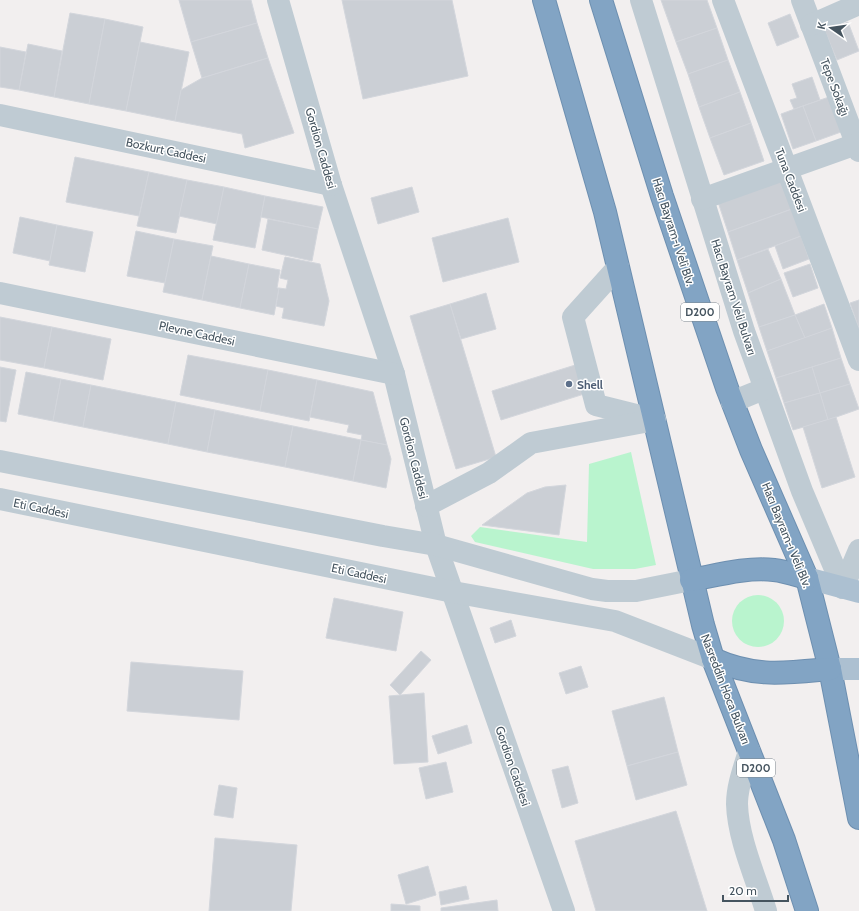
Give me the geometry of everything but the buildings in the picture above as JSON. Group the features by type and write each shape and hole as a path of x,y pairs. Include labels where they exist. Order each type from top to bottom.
{"highway":[{"name":"D200","path":"544,0 600,190 655,420 691,580"},
{"name":"Hacı Bayram-ı Velî Blv.","path":"601,0 659,189 732,402 751,450 807,578 818,617 830,670"},
{"path":"691,580 736,571 755,570 774,570 807,578"},
{"name":"Nasreddin Hoca Bulvarı","path":"691,580 702,625 713,659 784,840 808,911"},
{"path":"713,659 749,672 778,674 830,670"},
{"name":"D200","path":"830,670 859,818"}],"main road":[{"path":"807,578 851,590"},
{"path":"830,670 859,669"}],"street":[{"name":"Gordion Caddesi","path":"278,0 331,185 394,374 436,545 564,911"},
{"name":"Hacı Bayram Veli Bulvarı","path":"641,0 702,199 764,389 802,491 851,590"},
{"name":"Tuna Caddesi","path":"723,0 859,360"},
{"name":"Tepe Sokağı","path":"802,0 858,146"},
{"path":"811,25 859,4"},
{"name":"Bozkurt Caddesi","path":"0,115 331,185"},
{"path":"702,199 858,146"},
{"path":"618,267 573,317 596,405 655,420"},
{"name":"Plevne Caddesi","path":"0,293 394,374"},
{"path":"732,402 764,389"},
{"path":"426,506 489,473 531,443 655,420"},
{"path":"0,461 375,535 436,545 592,589 607,591 636,591 691,580"},
{"name":"Eti Caddesi","path":"0,499 453,592 615,621 713,659"},
{"path":"851,590 859,550"},
{"path":"749,751 740,779 737,804 740,828 766,911"}],"green space":[{"path":"631,452 656,565 635,569 593,569 475,542 471,536 480,527 587,542 589,464"},
{"path":"758,595 768,597 776,603 782,611 784,621 782,631 776,639 768,645 758,647 748,645 740,639 734,631 732,621 734,611 740,603 748,597"}],"place":[{"name":"Shell","path":"569,384"}]}
